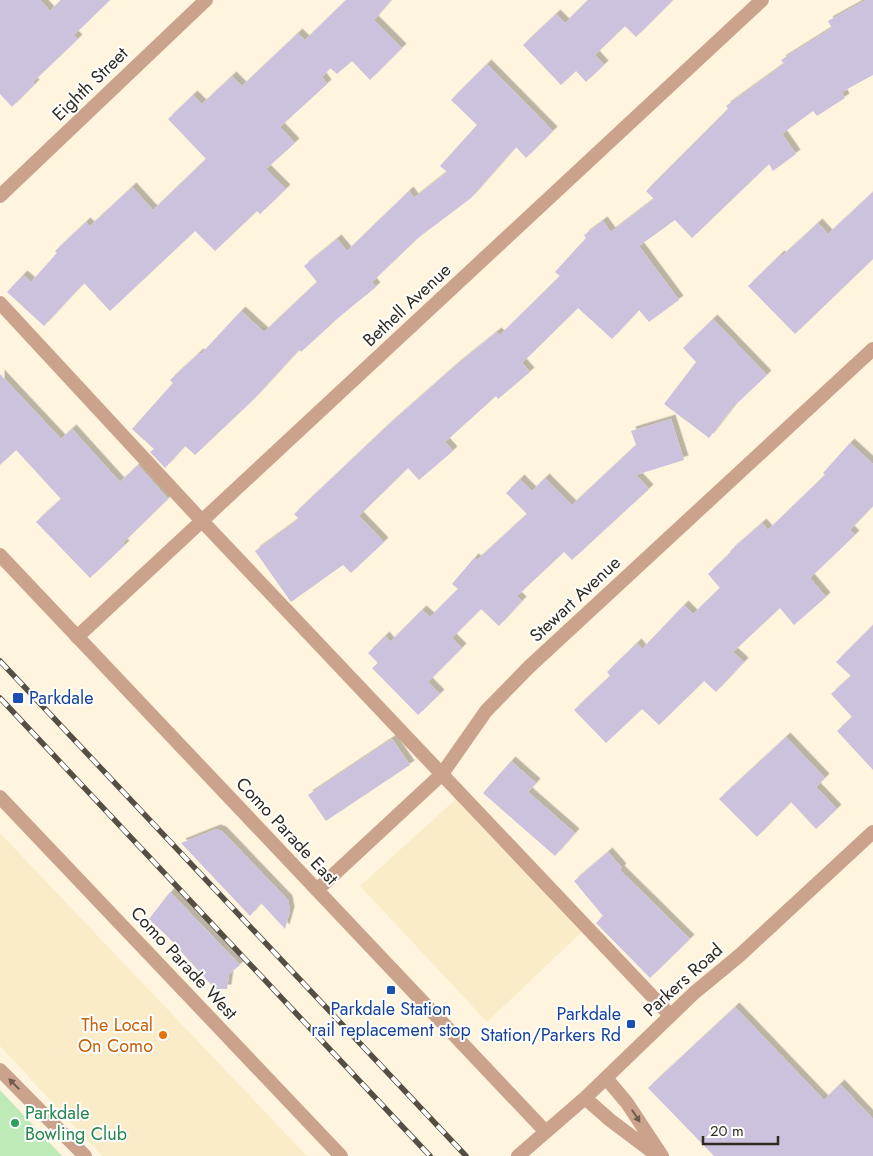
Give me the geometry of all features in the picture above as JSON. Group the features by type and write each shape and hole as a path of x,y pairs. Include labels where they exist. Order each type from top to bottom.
{"street":[{"name":"Eighth Street","path":"0,196 206,0"},
{"name":"Bethell Avenue","path":"77,637 762,0"},
{"path":"0,303 202,521 670,1015"},
{"name":"Stewart Avenue","path":"317,890 442,774 486,711 529,667 873,349"},
{"name":"Como Parade East","path":"0,555 546,1132"},
{"name":"Como Parade West","path":"0,797 340,1156"},
{"name":"Parkers Road","path":"518,1156 585,1098 670,1015 740,955 873,832"},
{"path":"0,1070 85,1156"},
{"path":"606,1078 628,1103 660,1156"},
{"path":"585,1098 610,1120 660,1156"}],"shaded area":[{"path":"456,799 585,929 487,1022 360,886"},
{"path":"0,833 307,1156 102,1156 0,1046"}],"green space":[{"name":"Parkdale Bowling Club","path":"0,1090 62,1156 0,1156"}],"building":[{"path":"0,0 40,0 50,11 61,0 110,0 74,35 78,39 33,82 35,84 12,107 0,94"},
{"path":"346,0 391,0 374,20 402,48 370,80 352,61 337,74 330,68 322,77 327,84 280,127 295,143 266,169 286,189 260,214 257,211 215,251 195,231 110,311 84,283 44,326 7,292 23,275 31,282 57,253 55,251 86,222 90,226 132,187 153,210 206,159 168,119 193,95 202,104 232,76 242,86 298,33 305,40"},
{"path":"588,0 673,0 636,37 625,26 595,55 604,65 586,82 576,71 561,85 523,45 556,14 565,23"},
{"path":"866,0 873,0 873,75 842,92 845,98 817,116 813,111 782,134 796,154 773,171 769,164 692,238 675,220 639,246 679,300 649,322 639,310 612,339 578,308 522,363 530,372 498,399 496,396 445,442 453,451 419,480 408,468 359,516 384,542 351,573 343,565 291,602 255,551 299,519 294,514 388,425 456,365 497,332 500,335 560,276 555,272 586,238 584,235 603,221 611,232 654,199 646,191 728,109 726,106 784,64 781,60 832,28 828,21"},
{"path":"487,64 553,131 526,158 516,147 471,198 418,238 372,282 376,287 301,352 299,350 254,399 195,455 185,446 165,468 150,452 154,449 132,429 173,383 170,380 199,353 201,354 241,311 264,332 317,282 304,266 337,239 347,251 409,191 414,198 447,172 440,166 477,125 451,100"},
{"path":"873,192 873,259 795,334 748,286 780,255 782,256 818,223 828,234"},
{"path":"713,319 767,375 733,407 709,438 664,404 696,362 683,348"},
{"path":"0,374 61,439 72,429 120,482 138,465 168,499 123,543 125,545 90,578 36,522 61,499 16,450 0,465"},
{"path":"671,419 684,460 636,475 649,489 572,560 564,552 517,596 522,601 499,626 481,609 452,638 462,648 428,682 440,694 418,715 372,668 378,663 368,653 385,636 390,642 422,610 430,617 458,589 452,584 474,558 477,560 527,514 506,493 520,479 532,491 545,478 572,505 636,445 631,431"},
{"path":"850,443 873,464 873,506 850,530 855,535 810,578 826,597 794,625 780,608 733,652 744,662 716,692 704,681 659,725 642,709 606,743 574,710 610,676 607,672 637,643 642,649 684,605 693,614 720,588 708,574 730,551 762,523 768,530 825,475 823,473"},
{"path":"873,625 873,770 837,731 852,717 831,694 851,676 836,662"},
{"path":"786,737 825,778 816,787 837,809 816,829 791,802 757,837 719,799"},
{"path":"392,739 410,765 326,821 308,795"},
{"path":"511,761 536,783 528,792 575,833 555,856 483,793"},
{"path":"216,829 222,831 288,900 290,911 285,929 261,903 250,916 181,843"},
{"path":"608,852 622,868 620,870 690,939 650,978 596,923 603,916 574,881"},
{"path":"170,892 240,965 229,974 227,989 215,989 149,919"},
{"path":"735,1007 824,1100 840,1084 873,1119 873,1156 714,1156 648,1088"}],"railway":[{"path":"0,661 466,1156"},
{"path":"0,698 430,1156"}],"place":[{"name":"Parkdale","path":"18,698"},
{"name":"Parkdale Station rail replacement stop","path":"391,990"},
{"name":"Parkdale Station/Parkers Rd","path":"631,1024"},
{"name":"The Local On Como","path":"163,1035"},
{"name":"Parkdale Bowling Club","path":"15,1123"}]}
